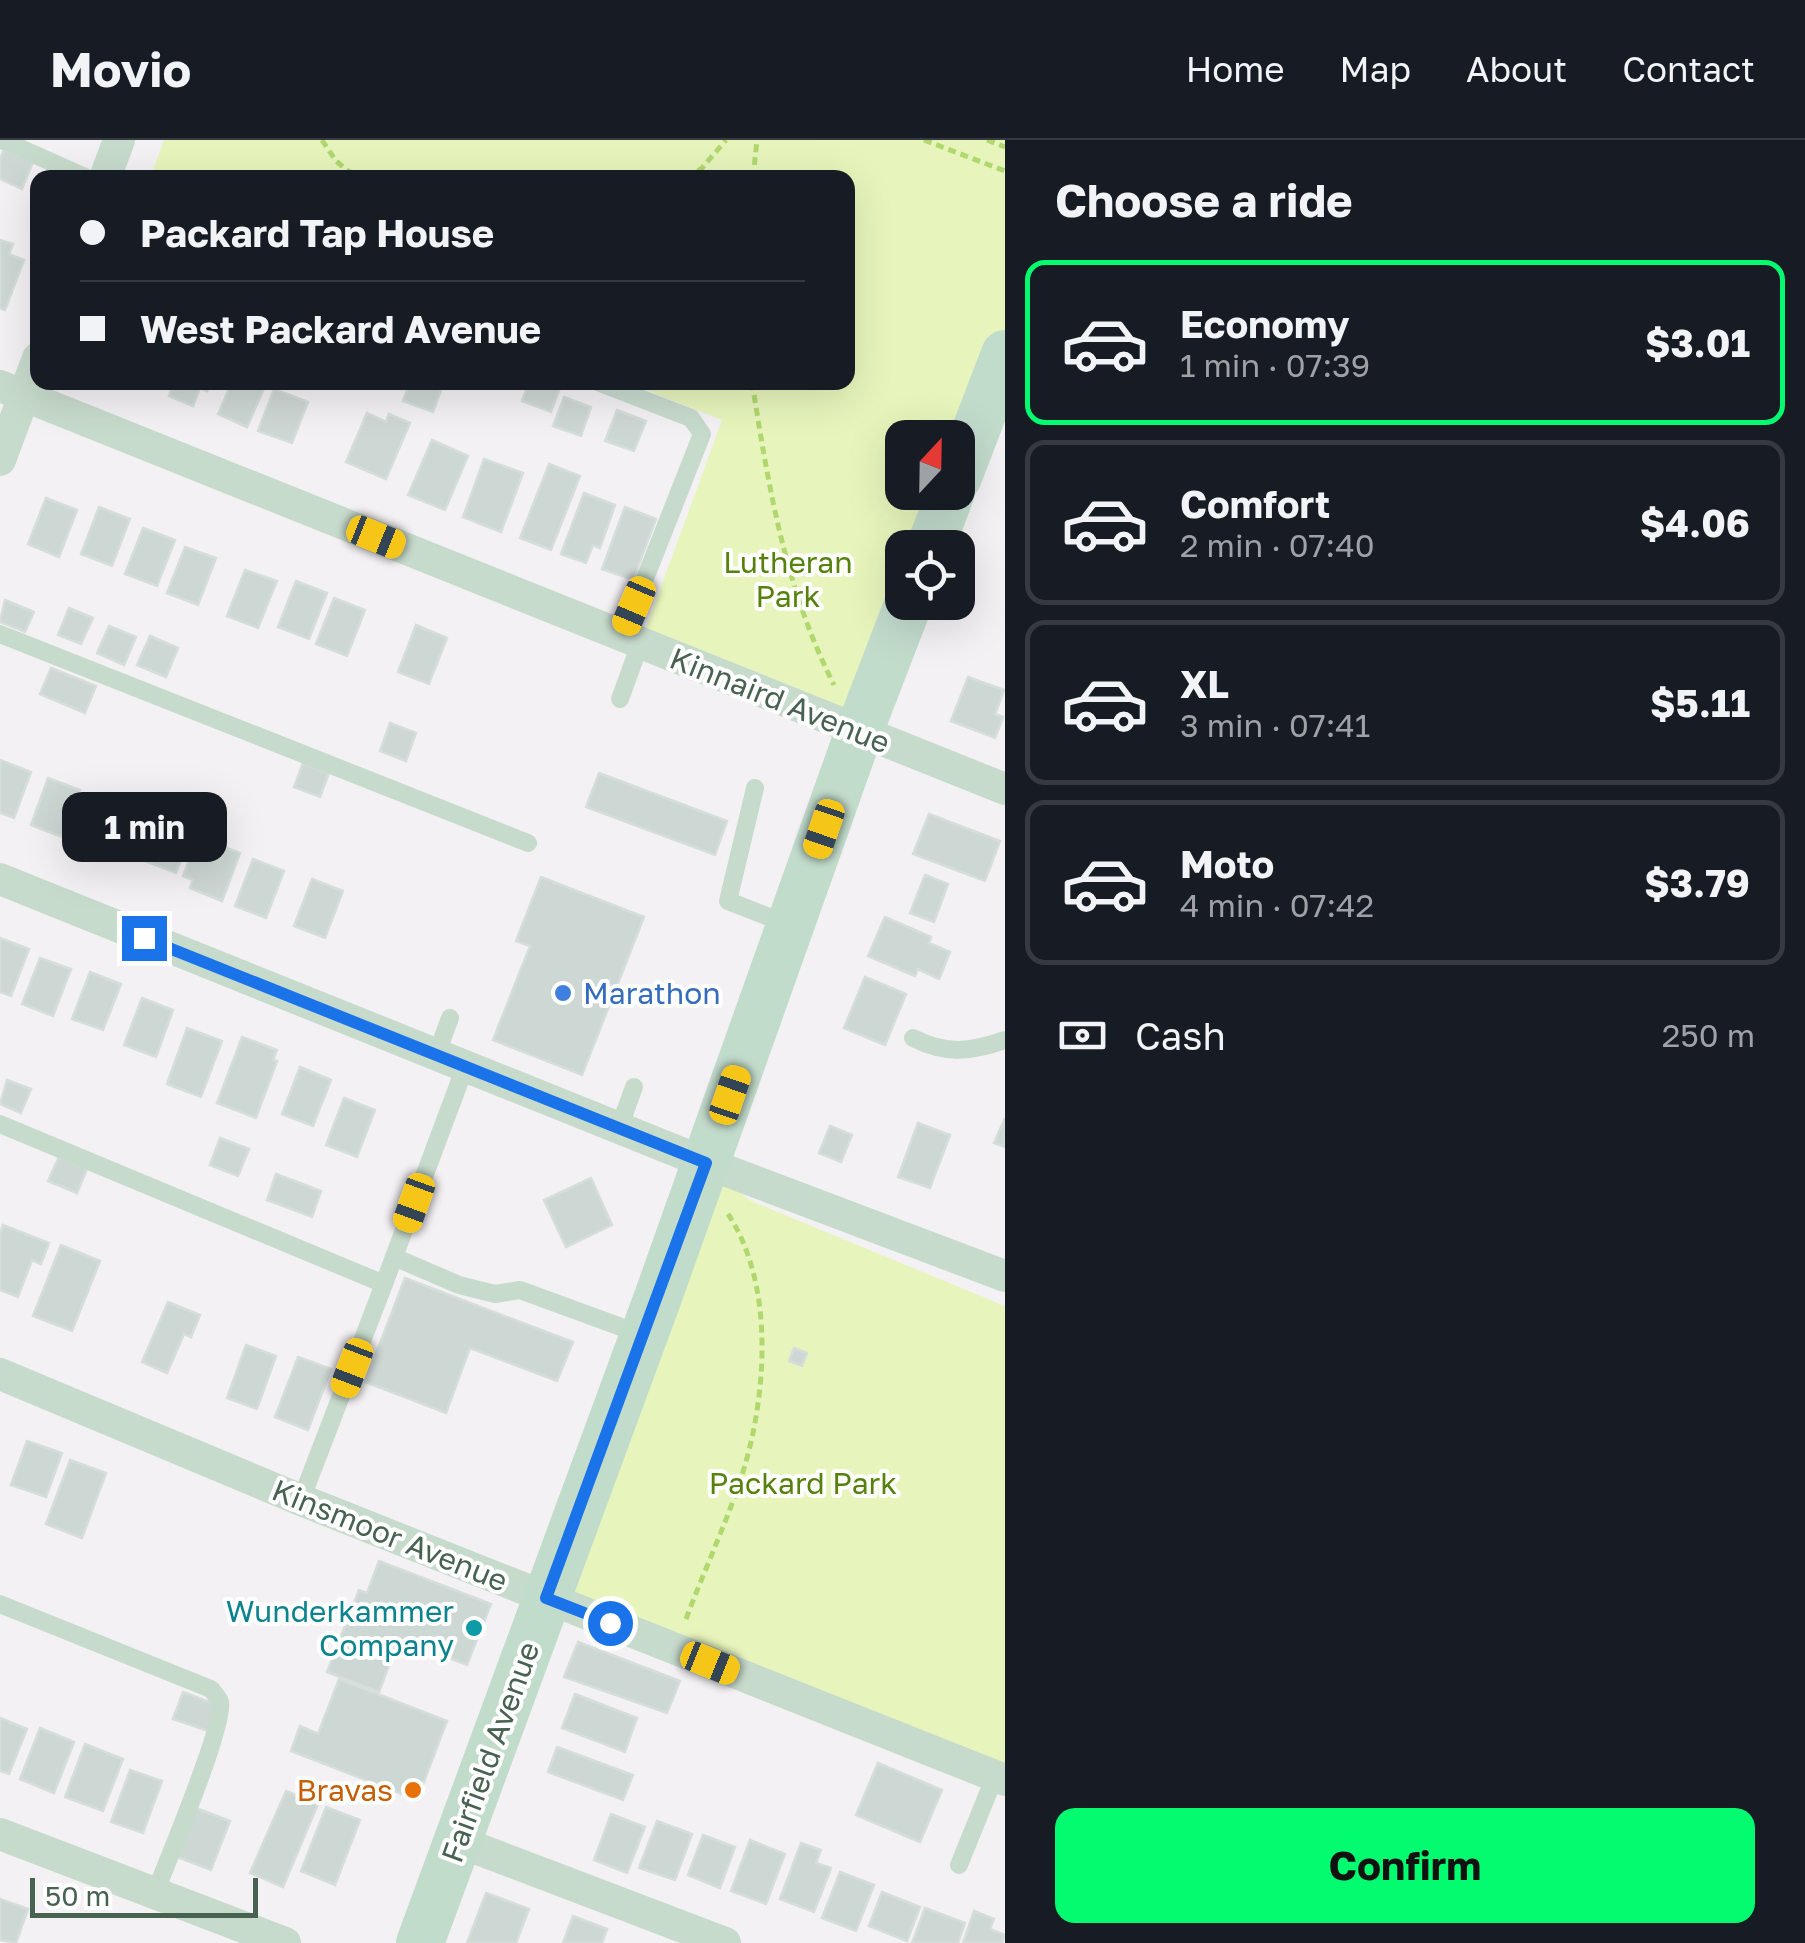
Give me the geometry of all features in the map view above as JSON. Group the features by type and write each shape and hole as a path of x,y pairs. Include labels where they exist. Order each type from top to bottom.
{"main road":[{"path":"975,433 1005,354"},
{"name":"Fairfield Avenue","path":"420,1943 902,620"}],"street":[{"path":"108,170 120,140"},
{"path":"0,460 12,390 30,368"},
{"name":"Kinnaird Avenue","path":"12,390 1005,789"},
{"path":"0,879 450,1062 1005,1276"},
{"name":"Kinsmoor Avenue","path":"0,1374 301,1500 1000,1778"},
{"path":"0,1834 286,1943"},
{"path":"458,1841 725,1943"}],"lane":[{"path":"2,140 69,170"},
{"path":"619,390 691,418 702,434 631,641 620,700"},
{"path":"0,634 528,843"},
{"path":"755,788 728,901 790,925"},
{"path":"301,1500 394,1257 450,1062 450,1018"},
{"path":"913,1038 958,1052 1005,1040"},
{"path":"619,1128 634,1088"},
{"path":"0,1124 384,1284"},
{"path":"394,1257 459,1285 495,1294 520,1290 642,1335"},
{"path":"0,1604 211,1690 220,1700 221,1710 206,1762 155,1893"},
{"path":"959,1865 1000,1778"}],"path":[{"path":"322,140 336,162 347,170"},
{"path":"699,170 726,140"},
{"path":"754,170 757,140"},
{"path":"924,140 1005,171"},
{"path":"988,140 1005,147"},
{"path":"753,390 771,503 809,636 859,732"},
{"path":"674,1649 742,1473 761,1385 756,1283 746,1243 725,1207"}],"green space":[{"name":"Lutheran Park","path":"164,140 1005,140 1005,354 968,420 885,420 885,510 944,510 937,530 885,530 885,620 896,620 859,732 640,644 722,420 647,390 855,390 855,170 153,170"},
{"name":"Packard Park","path":"706,1163 749,1200 1005,1306 1005,1780 545,1598"}],"building":[{"path":"4,150 33,162 22,189 0,179"},
{"path":"0,240 13,244 9,254 24,260 5,310 0,308"},
{"path":"171,390 199,390 193,406 169,396"},
{"path":"228,390 263,390 247,427 218,414"},
{"path":"274,390 308,402 292,443 258,431"},
{"path":"407,390 441,390 433,412 403,401"},
{"path":"526,390 559,390 551,412 522,401"},
{"path":"564,397 591,407 581,436 553,426"},
{"path":"617,410 646,421 634,451 605,441"},
{"path":"367,413 386,422 389,414 410,423 386,479 346,462"},
{"path":"432,440 468,456 445,510 408,495"},
{"path":"484,459 523,473 501,532 463,517"},
{"path":"549,464 580,476 551,550 520,538"},
{"path":"584,493 615,505 600,548 593,545 586,563 561,554"},
{"path":"46,498 77,510 59,557 28,544"},
{"path":"99,507 130,519 112,566 81,554"},
{"path":"625,507 656,519 633,580 602,569"},
{"path":"143,528 175,540 157,586 125,574"},
{"path":"185,547 216,558 198,605 167,593"},
{"path":"245,570 277,581 258,628 227,616"},
{"path":"296,581 327,593 309,639 278,627"},
{"path":"334,598 365,610 347,656 316,644"},
{"path":"5,600 34,612 25,632 0,622"},
{"path":"69,608 93,618 81,644 58,635"},
{"path":"416,625 447,638 429,684 398,672"},
{"path":"109,626 136,637 124,665 97,653"},
{"path":"150,636 178,648 166,677 137,665"},
{"path":"51,668 96,686 85,713 40,694"},
{"path":"968,677 1004,690 995,714 1003,717 995,738 951,721"},
{"path":"390,723 416,733 406,761 380,751"},
{"path":"0,760 31,772 14,818 0,813"},
{"path":"303,763 329,773 320,797 294,787"},
{"path":"599,773 727,821 715,855 586,807"},
{"path":"48,778 80,790 62,837 31,825"},
{"path":"113,794 144,806 126,853 95,841"},
{"path":"929,814 1000,841 985,881 913,854"},
{"path":"163,815 194,827 176,873 145,861"},
{"path":"198,837 240,853 222,901 190,888 193,880 183,876"},
{"path":"253,859 284,871 266,918 235,906"},
{"path":"925,875 948,884 934,922 910,913"},
{"name":"Marathon","path":"541,877 644,917 582,1075 493,1040 530,946 516,941"},
{"path":"312,879 343,891 325,938 294,926"},
{"path":"885,917 931,937 929,943 950,952 939,979 918,969 915,976 868,956"},
{"path":"0,938 29,949 11,996 0,992"},
{"path":"40,958 71,969 53,1016 22,1004"},
{"path":"90,972 121,984 103,1030 72,1019"},
{"path":"865,977 906,994 885,1045 844,1028"},
{"path":"142,998 173,1010 156,1057 124,1045"},
{"path":"187,1028 222,1041 201,1097 167,1084"},
{"path":"242,1037 277,1050 273,1060 277,1061 256,1118 217,1103"},
{"path":"300,1067 331,1080 313,1126 282,1114"},
{"path":"7,1080 31,1089 21,1113 0,1104"},
{"path":"344,1098 375,1110 357,1157 326,1145"},
{"path":"1005,1118 1005,1147 994,1143"},
{"path":"918,1123 950,1135 930,1188 898,1177"},
{"path":"830,1126 852,1135 841,1162 819,1153"},
{"path":"220,1138 249,1149 238,1176 210,1165"},
{"path":"59,1157 87,1169 77,1193 48,1181"},
{"path":"276,1174 321,1191 312,1217 267,1200"},
{"path":"591,1178 612,1225 566,1247 544,1200"},
{"path":"3,1225 49,1243 41,1264 32,1260 18,1297 0,1290"},
{"path":"61,1245 100,1261 72,1331 33,1316"},
{"path":"405,1278 573,1342 557,1381 470,1348 446,1413 365,1382"},
{"path":"168,1302 200,1315 191,1337 184,1334 167,1373 142,1362"},
{"path":"246,1345 276,1356 257,1409 227,1398"},
{"path":"794,1348 807,1353 802,1366 789,1361"},
{"path":"298,1357 331,1369 308,1430 275,1417"},
{"path":"27,1441 62,1453 46,1497 11,1485"},
{"path":"70,1460 106,1473 82,1538 46,1524"},
{"path":"379,1561 491,1604 467,1665 399,1639 379,1692 327,1672 359,1590 367,1593"},
{"path":"578,1642 680,1681 667,1713 564,1677"},
{"path":"339,1679 447,1721 417,1800 291,1751 300,1726 318,1734"},
{"path":"183,1692 217,1705 208,1731 173,1719"},
{"path":"575,1694 637,1718 625,1752 562,1728"},
{"path":"0,1718 27,1729 9,1774 0,1771"},
{"path":"40,1728 74,1742 54,1793 20,1779"},
{"path":"85,1744 123,1759 103,1811 65,1797"},
{"path":"557,1747 633,1775 623,1800 548,1772"},
{"path":"878,1763 942,1790 920,1842 856,1815"},
{"path":"130,1770 162,1781 143,1833 111,1822"},
{"path":"286,1791 318,1804 283,1887 250,1873"},
{"path":"326,1807 360,1820 335,1885 301,1871"},
{"path":"196,1808 230,1821 211,1870 177,1857"},
{"path":"611,1814 645,1827 627,1873 594,1860"},
{"path":"657,1821 692,1834 675,1880 639,1868"},
{"path":"703,1835 735,1847 720,1888 688,1875"},
{"path":"750,1840 785,1854 766,1904 731,1891"},
{"path":"801,1843 821,1850 816,1863 831,1868 814,1912 780,1899"},
{"path":"840,1872 874,1885 856,1931 822,1918"},
{"path":"882,1892 920,1907 907,1941 869,1926"},
{"path":"486,1893 529,1909 516,1943 467,1943"},
{"path":"0,1899 28,1909 16,1943 0,1940"},
{"path":"925,1908 965,1923 958,1943 912,1943"},
{"path":"974,1911 994,1919 990,1929 1005,1935 1002,1943 963,1943"},
{"path":"573,1916 607,1929 602,1943 563,1943"}],"place":[{"name":"Marathon","path":"563,993"},
{"name":"Wunderkammer Company","path":"474,1628"},
{"name":"Bravas","path":"413,1790"}],"route":[{"path":"144,938 706,1163 546,1598 610,1623"}]}
